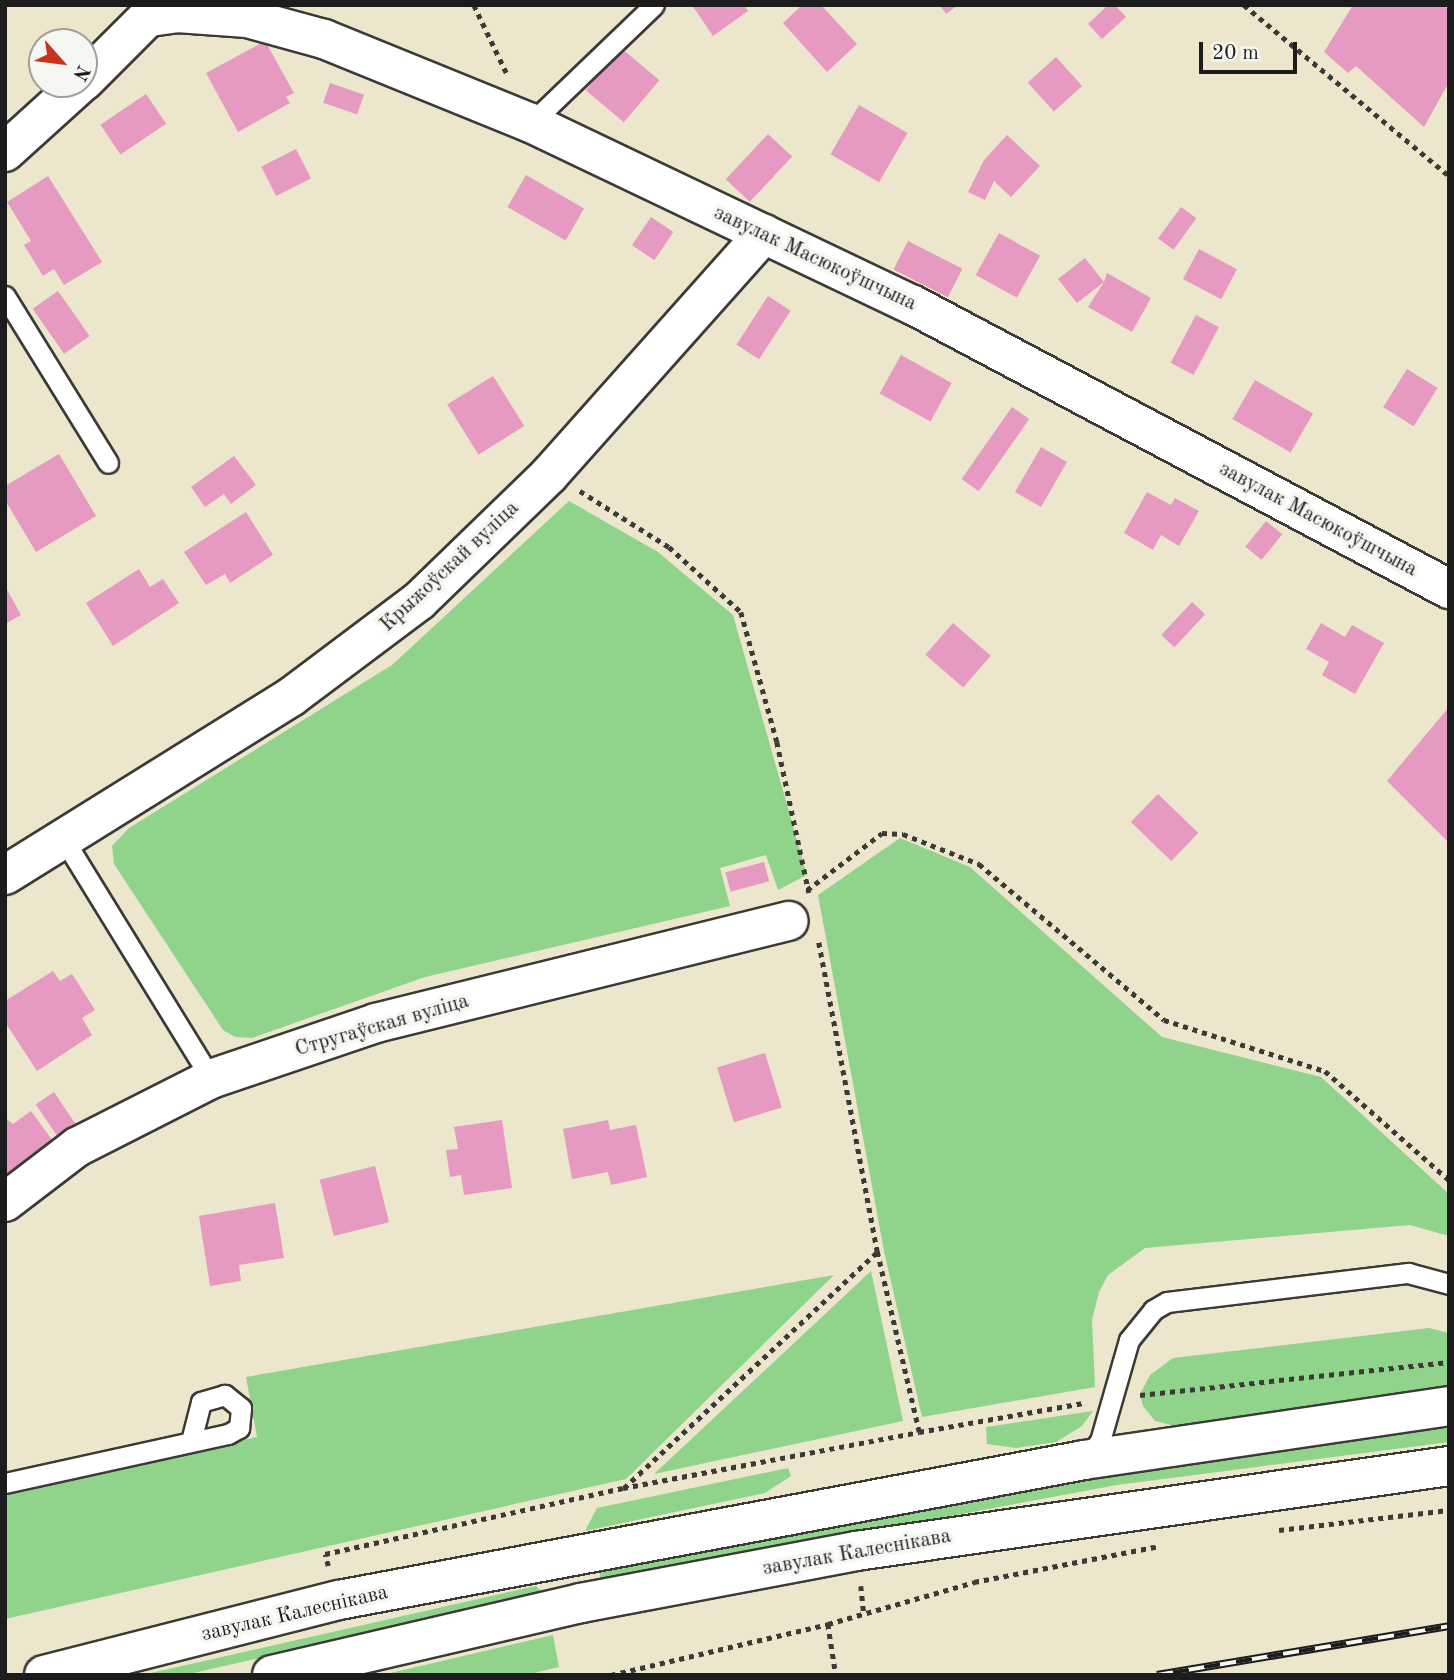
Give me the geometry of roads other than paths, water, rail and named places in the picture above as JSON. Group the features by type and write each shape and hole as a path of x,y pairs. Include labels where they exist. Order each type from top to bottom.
{"street":[{"name":"завулак Масюкоўшчына","path":"155,11 247,18 324,39 531,122 913,305 1449,589"},
{"path":"98,66 155,11"},
{"path":"5,152 64,98"},
{"name":"Крыжоўскай вуліца","path":"5,875 291,696 365,644 419,601 548,475 764,234"},
{"name":"Стругаўская вуліца","path":"5,1202 77,1147 211,1079 376,1023 794,920"},
{"name":"завулак Калеснікава","path":"44,1675 339,1600 1084,1460 1449,1406"},
{"name":"завулак Калеснікава","path":"272,1675 581,1603 856,1551 1449,1466"}],"lane":[{"path":"531,122 654,5"},
{"path":"5,296 108,463"},
{"path":"63,838 211,1079"},
{"path":"1084,1460 1100,1441 1129,1340 1153,1310 1167,1302 1408,1273 1449,1284"},
{"path":"5,1483 191,1441"}],"railway":[{"path":"1157,1675 1449,1626"}]}
